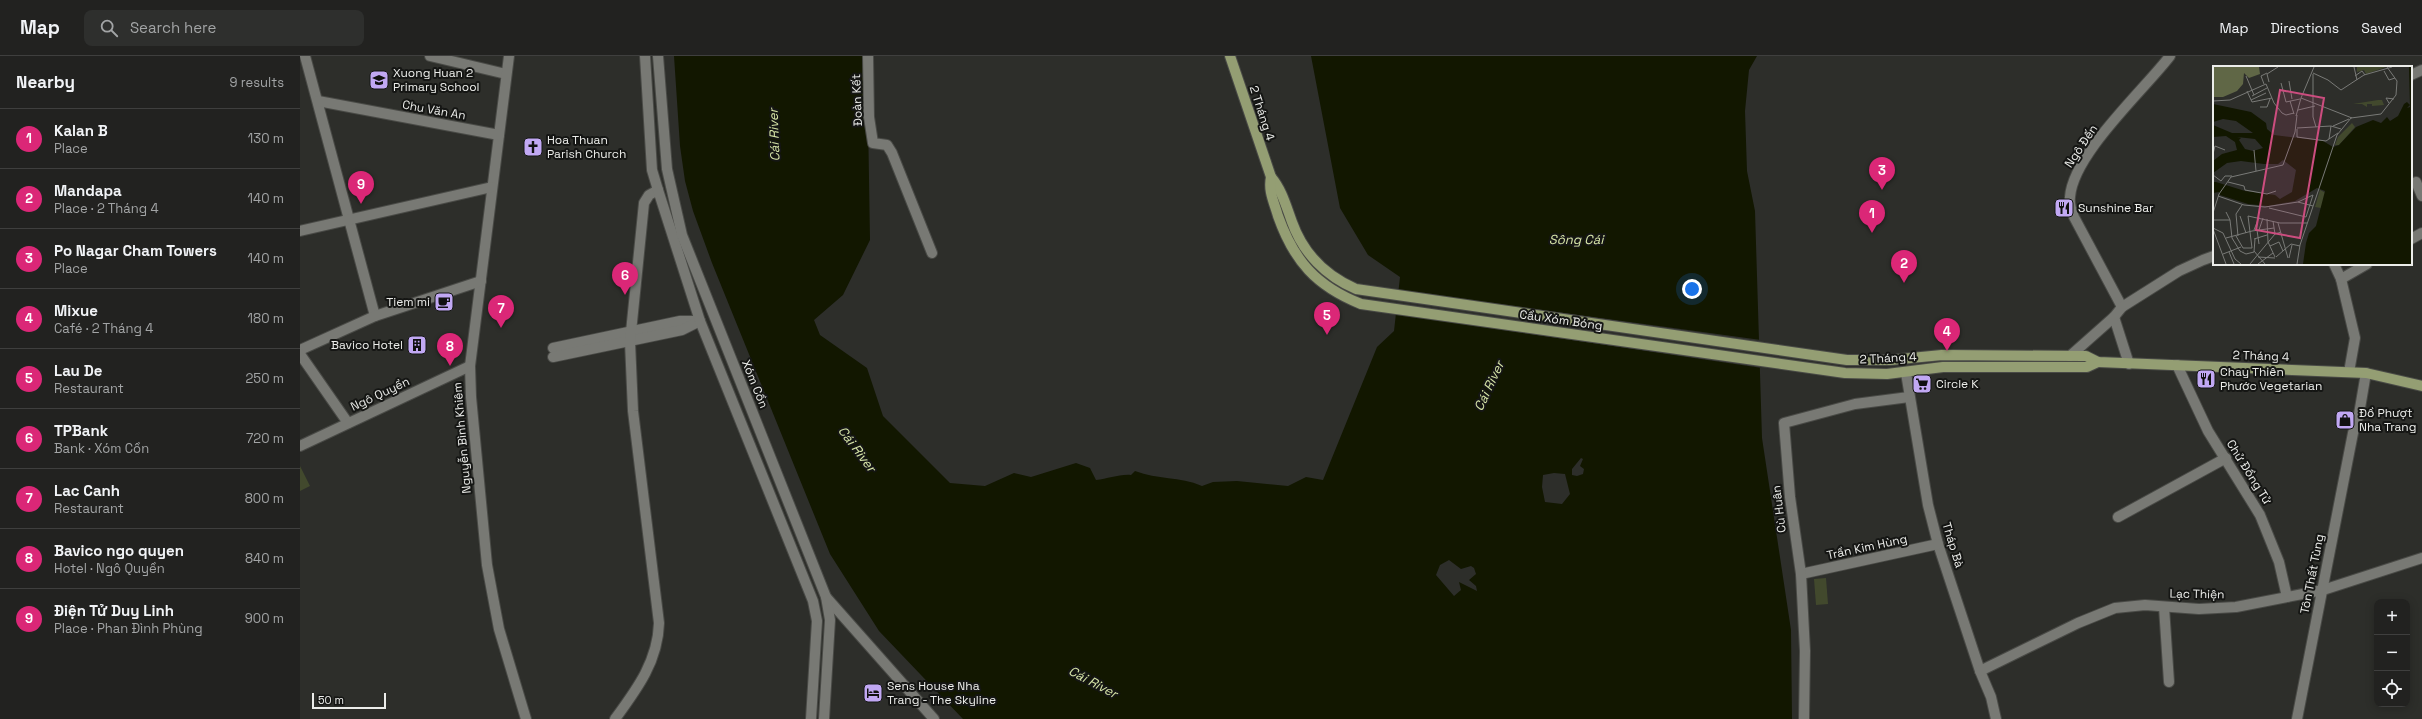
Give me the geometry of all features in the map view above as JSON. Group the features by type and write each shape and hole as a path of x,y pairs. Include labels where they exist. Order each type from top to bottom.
{"main road":[{"name":"2 Tháng 4","path":"1230,56 1271,177 1278,185 1302,244"},
{"name":"2 Tháng 4","path":"1271,177 1269,188 1282,227 1294,251"},
{"name":"Cầu Xóm Bóng","path":"1302,244 1315,261 1333,276 1362,291 1847,360"},
{"name":"Cầu Xóm Bóng","path":"1294,251 1303,266 1318,281 1346,298 1361,304 1845,373"},
{"name":"2 Tháng 4","path":"1847,360 1890,360 1942,355 2086,356 2098,362 2129,364 2363,373 2422,386"},
{"name":"2 Tháng 4","path":"1845,373 1906,373 1943,367 2086,368 2098,362"}],"street":[{"path":"305,56 305,73 318,101 375,316"},
{"path":"430,56 506,74"},
{"name":"Nguyễn Bình Khiêm","path":"509,56 470,366 470,397 487,565 499,629 526,719"},
{"path":"645,56 652,170 658,190 700,321 813,601 817,621 811,719"},
{"name":"Xóm Cồn","path":"658,56 666,169 682,236 826,597 830,620 824,719"},
{"name":"Đoàn Kết","path":"868,56 869,117 873,143 887,145 892,153 932,253"},
{"name":"Ngô Đến","path":"2122,307 2074,218 2070,206 2070,195 2075,178 2098,140 2170,56"},
{"path":"2412,75 2422,70"},
{"name":"Chu Văn An","path":"318,101 499,135"},
{"path":"2416,182 2422,196"},
{"path":"300,231 492,187"},
{"path":"615,719 634,694 647,671 658,638 659,623 633,411 630,337 644,203 649,195 658,190"},
{"path":"2412,238 2422,234"},
{"path":"2070,356 2114,317 2122,307 2179,271 2213,256"},
{"path":"2334,265 2341,279 2355,338 2349,372"},
{"path":"2341,279 2365,265"},
{"path":"300,350 375,316 481,281"},
{"path":"553,352 630,337 680,321 700,321 713,316"},
{"path":"2114,317 2129,364"},
{"path":"300,354 348,423"},
{"name":"Chử Đồng Tử","path":"2177,365 2208,431 2260,515 2279,562 2287,597"},
{"name":"Ngô Quyền","path":"300,446 470,366"},
{"name":"Tháp Bà","path":"1906,373 1928,505 1938,544 1980,670 1991,697 1996,719"},
{"name":"Tôn Thất Tùng","path":"2297,719 2352,433 2359,414 2363,373"},
{"name":"Cù Huân","path":"1804,719 1805,651 1801,574 1790,497 1784,423 1855,404 1909,397"},
{"path":"2118,517 2226,458"},
{"name":"Trần Kim Hùng","path":"1801,574 1938,544"},
{"name":"Lạc Thiện","path":"1980,670 2102,611 2115,608 2164,606 2220,609 2323,590 2422,558"},
{"path":"813,601 826,597 849,621 934,719"},
{"path":"2164,606 2169,682"}],"shaded area":[{"path":"300,466 310,486 300,491"},
{"path":"1826,578 1828,604 1816,605 1814,579"}],"water":[{"name":"Sông Cái","path":"674,56 867,56 870,240 843,295 814,320 820,335 867,368 883,416 950,483 985,486 1014,473 1031,477 1076,463 1090,468 1096,480 1122,475 1131,475 1135,471 1202,486 1213,482 1237,481 1288,486 1306,477 1323,480 1377,347 1394,331 1400,277 1368,255 1340,208 1311,56 1757,56 1749,70 1745,111 1747,171 1755,211 1762,438 1791,630 1792,719 963,719 879,631 830,554 712,263 693,211 685,181 680,146","holes":["1581,458 1583,459 1580,466 1584,469 1583,474 1577,476 1572,475 1572,469","1554,473 1565,474 1570,494 1562,504 1545,502 1542,487 1543,475","1449,560 1461,569 1471,566 1474,568 1476,574 1469,580 1476,586 1477,591 1459,582 1461,590 1454,596 1436,575 1440,565"]}],"pier":[{"path":"1396,290 1761,340 1762,368 1394,314"}],"place":[{"name":"Xuong Huan 2 Primary School","path":"379,80"},
{"name":"Hoa Thuan Parish Church","path":"533,147"},
{"name":"Po Nagar Cham Towers","path":"1882,190"},
{"name":"Điện Tử Duy Linh","path":"361,204"},
{"name":"Sunshine Bar","path":"2064,208"},
{"name":"Kalan B","path":"1872,233"},
{"name":"Mandapa","path":"1904,283"},
{"name":"TPBank","path":"625,295"},
{"name":"Tiem mi","path":"444,302"},
{"name":"Lac Canh","path":"501,328"},
{"name":"Lau De","path":"1327,335"},
{"name":"Bavico Hotel","path":"417,345"},
{"name":"Mixue","path":"1947,351"},
{"name":"Bavico ngo quyen","path":"450,366"},
{"name":"Chay Thiên Phước Vegetarian","path":"2206,379"},
{"name":"Circle K","path":"1922,384"},
{"name":"Đồ Phượt Nha Trang","path":"2345,420"},
{"name":"Sens House Nha Trang - The Skyline","path":"873,693"}],"water label":[{"name":"Cái River","path":"774,135"},
{"name":"Cái River","path":"1489,386"},
{"name":"Cái River","path":"857,449"},
{"name":"Cái River","path":"1093,682"}]}
